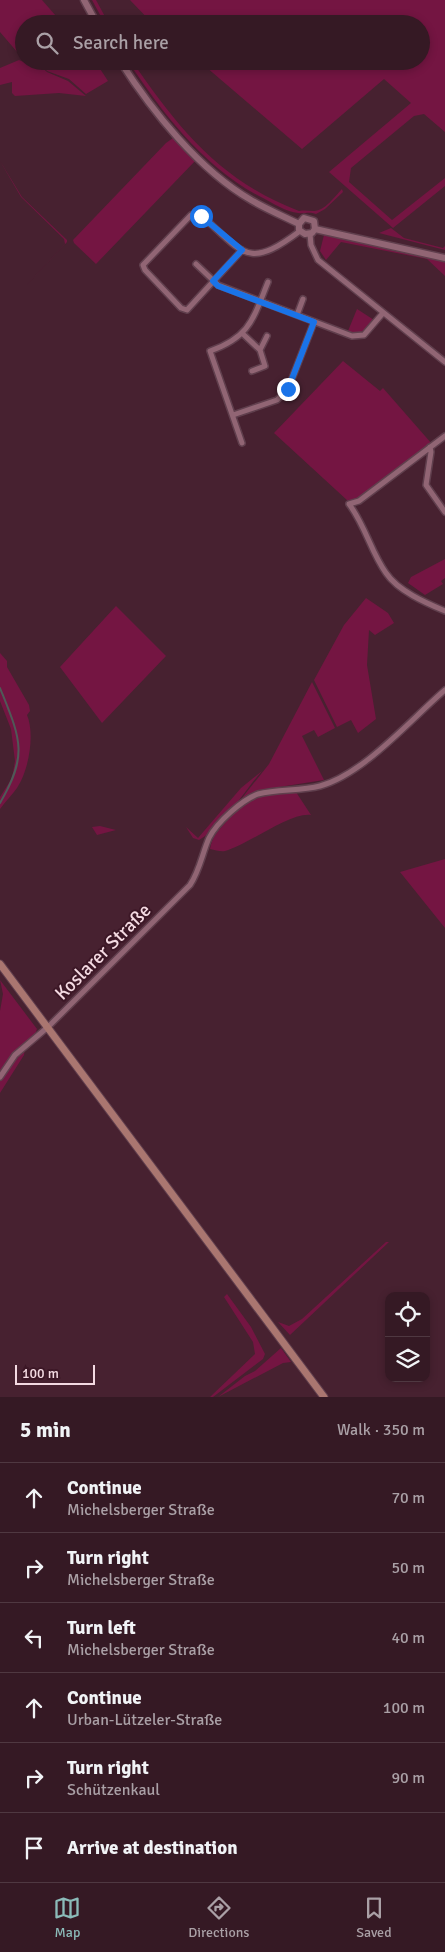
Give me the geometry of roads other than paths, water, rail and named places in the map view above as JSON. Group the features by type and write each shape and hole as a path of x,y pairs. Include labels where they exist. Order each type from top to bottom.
{"main road":[{"path":"0,964 324,1397"}],"street":[{"path":"84,0 92,15"},
{"path":"127,70 173,133 212,171 250,200 299,224"},
{"path":"242,250 187,310 175,302 145,270 143,265 195,213 242,250 255,254 269,252 300,231"},
{"path":"300,231 299,224 302,219 310,218 314,221 316,229"},
{"path":"310,234 316,229"},
{"path":"316,229 445,258"},
{"path":"300,231 310,234"},
{"path":"310,234 311,245 318,260 445,362"},
{"path":"196,264 213,281 239,293 352,336 360,336 367,332 384,314"},
{"path":"242,443 210,351 230,344 242,334 268,282"},
{"path":"296,315 303,299"},
{"path":"233,414 277,400 288,389 314,322"},
{"path":"242,334 260,350 265,366 252,371"},
{"path":"260,350 267,336"},
{"path":"445,436 359,501 349,504 357,514 386,574 418,600 445,611"},
{"path":"430,447 431,452 426,485 445,512"},
{"name":"Koslarer Straße","path":"0,1077 16,1055 48,1027 190,885 201,865 210,836 236,807 249,797 268,792 308,788 331,782 368,761 445,690"}],"waterway":[{"path":"0,688 13,720 18,746 15,771 0,803"}]}
